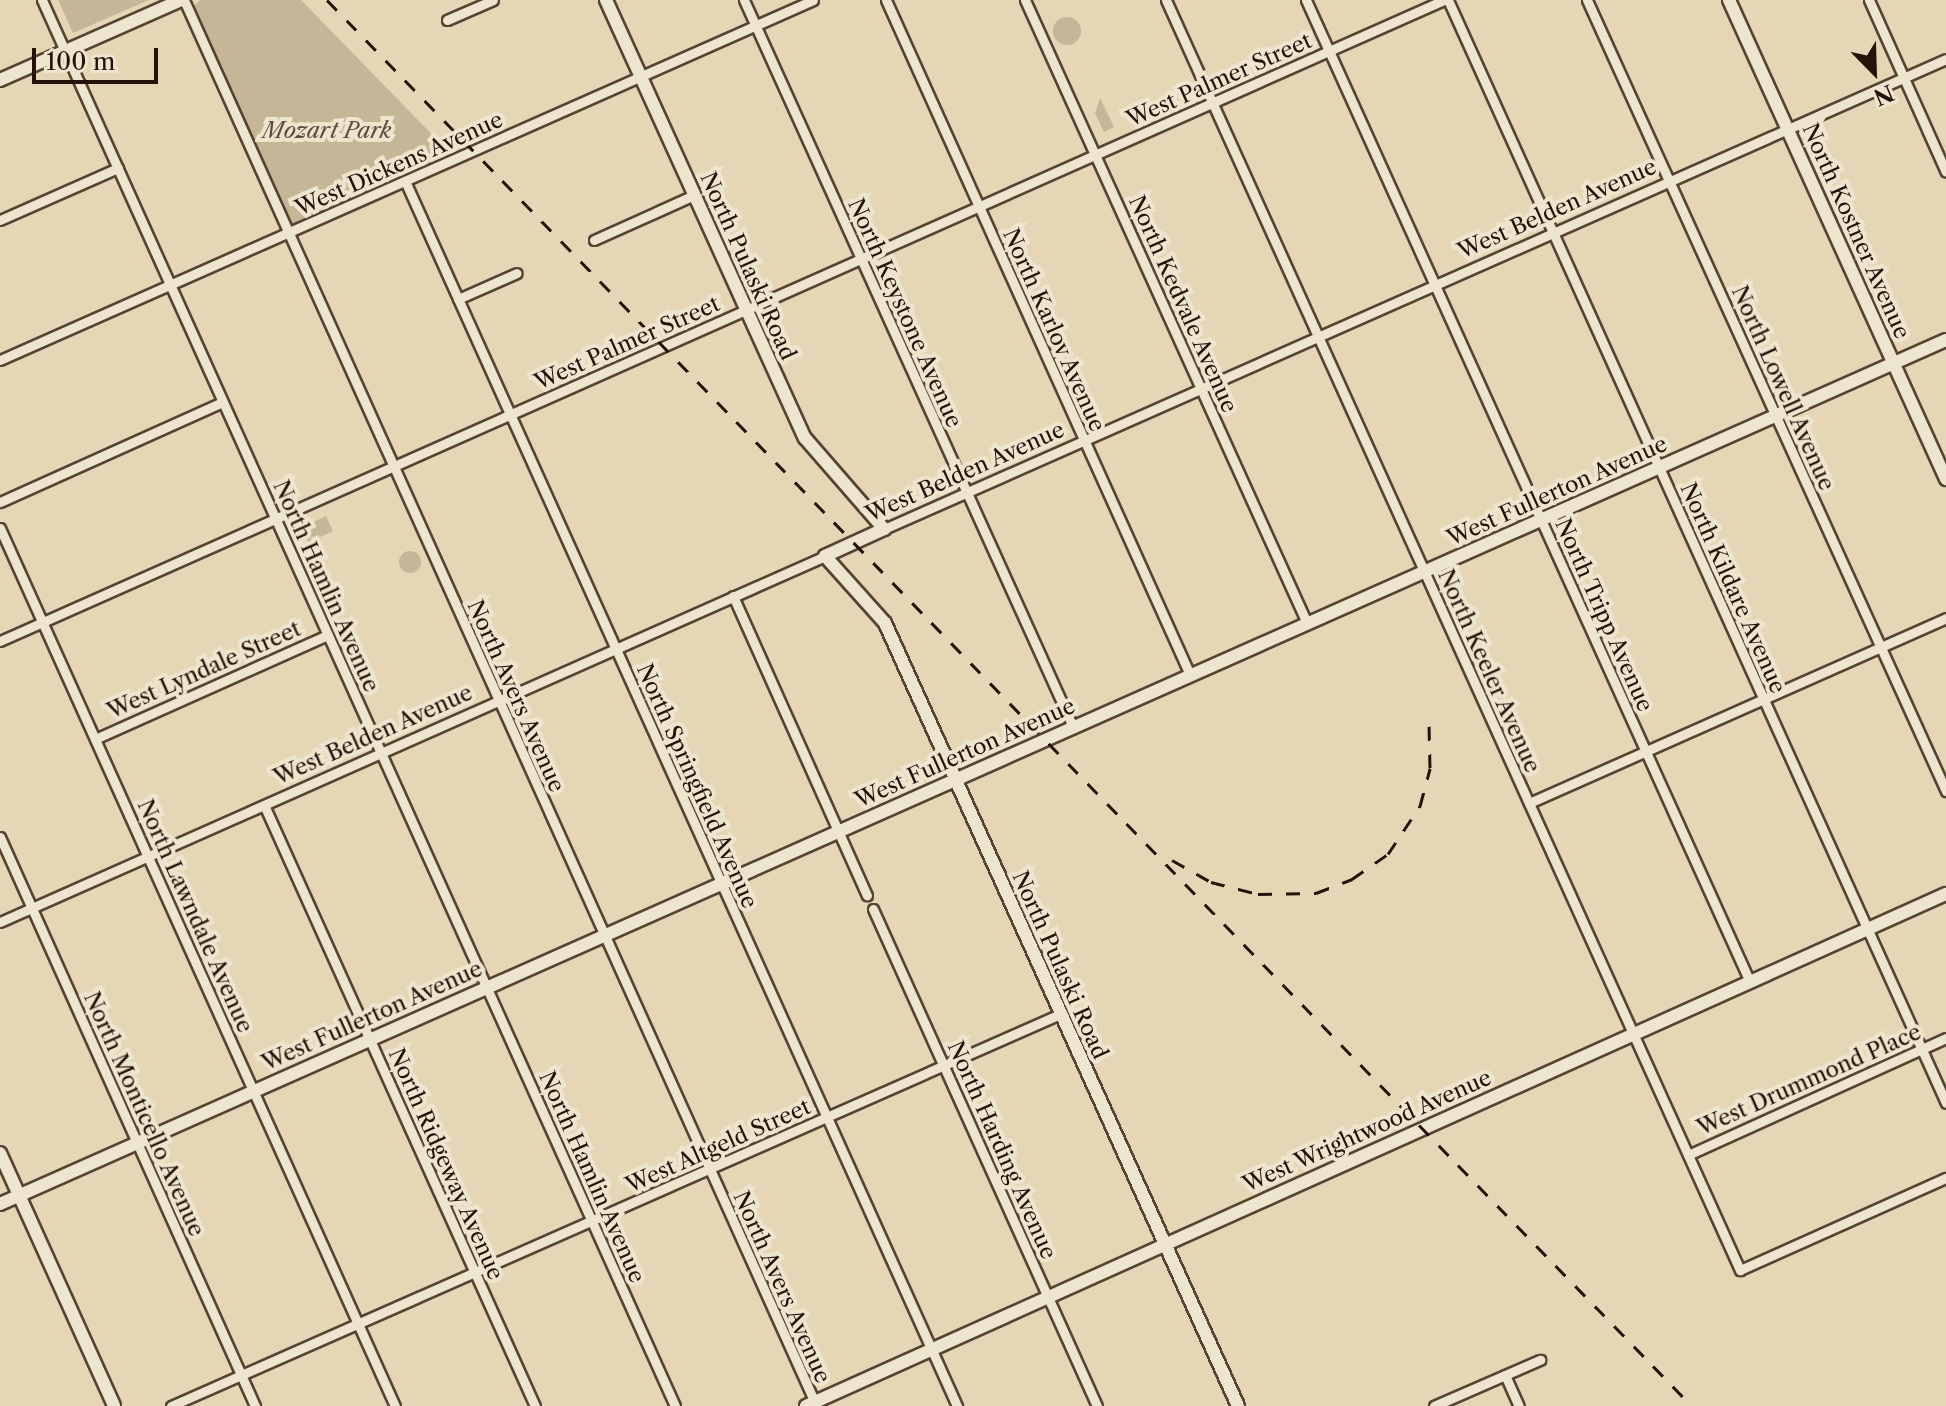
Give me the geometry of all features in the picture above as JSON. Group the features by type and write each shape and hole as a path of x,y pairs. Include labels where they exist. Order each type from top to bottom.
{"main road":[{"path":"0,80 183,0"},
{"name":"North Pulaski Road","path":"606,0 805,438 884,529"},
{"name":"North Kostner Avenue","path":"1729,0 1946,479"},
{"name":"West Fullerton Avenue","path":"0,1204 1946,340"},
{"name":"West Belden Avenue","path":"825,556 884,529"},
{"name":"North Pulaski Road","path":"825,556 885,623 1238,1406"},
{"name":"West Wrightwood Avenue","path":"812,1405 1946,894"},
{"path":"0,1153 114,1406"}],"street":[{"name":"North Hamlin Avenue","path":"42,0 675,1406"},
{"name":"North Avers Avenue","path":"183,0 710,1170 812,1405"},
{"path":"447,20 493,0"},
{"name":"North Keystone Avenue","path":"744,0 1073,727"},
{"name":"West Dickens Avenue","path":"0,360 813,0"},
{"name":"North Karlov Avenue","path":"886,0 1190,675"},
{"name":"North Kedvale Avenue","path":"1025,0 1307,623"},
{"name":"North Keeler Avenue","path":"1166,0 1740,1270 1946,1178"},
{"name":"North Tripp Avenue","path":"1306,0 1750,982"},
{"name":"West Palmer Street","path":"0,641 1446,0"},
{"name":"North Kildare Avenue","path":"1446,0 1946,1103"},
{"name":"North Lowell Avenue","path":"1587,0 1946,791"},
{"path":"1869,0 1946,172"},
{"name":"West Belden Avenue","path":"884,529 1946,59"},
{"path":"0,220 118,168"},
{"name":"North Springfield Avenue","path":"405,181 957,1406"},
{"path":"594,240 694,195"},
{"path":"458,299 517,273"},
{"path":"0,502 223,402"},
{"name":"North Lawndale Avenue","path":"0,528 395,1406"},
{"name":"West Belden Avenue","path":"0,922 825,556"},
{"path":"733,596 867,895"},
{"path":"1529,803 1946,618"},
{"name":"West Lyndale Street","path":"95,739 328,635"},
{"name":"North Ridgeway Avenue","path":"264,805 535,1406"},
{"name":"North Monticello Avenue","path":"0,837 255,1406"},
{"name":"North Harding Avenue","path":"873,909 1097,1406"},
{"name":"West Altgeld Street","path":"171,1406 1060,1014"},
{"name":"West Drummond Place","path":"1688,1155 1946,1038"},
{"path":"1434,1406 1540,1360"},
{"path":"1505,1375 1519,1406"}],"green space":[{"path":"58,0 149,0 73,33"},
{"name":"Mozart Park","path":"200,0 301,0 451,154 292,224 193,7"},
{"path":"1067,17 1077,21 1081,31 1077,41 1067,45 1057,41 1053,31 1057,21"},
{"path":"1100,98 1114,127 1104,132 1095,113"},
{"path":"326,516 333,531 308,543 301,528"},
{"path":"410,551 418,554 421,562 418,570 410,573 402,570 399,562 402,554"}],"railway":[{"path":"327,0 1692,1406"},
{"path":"1172,860 1211,882 1258,894 1316,893 1352,879 1388,854 1420,806 1430,768 1429,725"}]}
